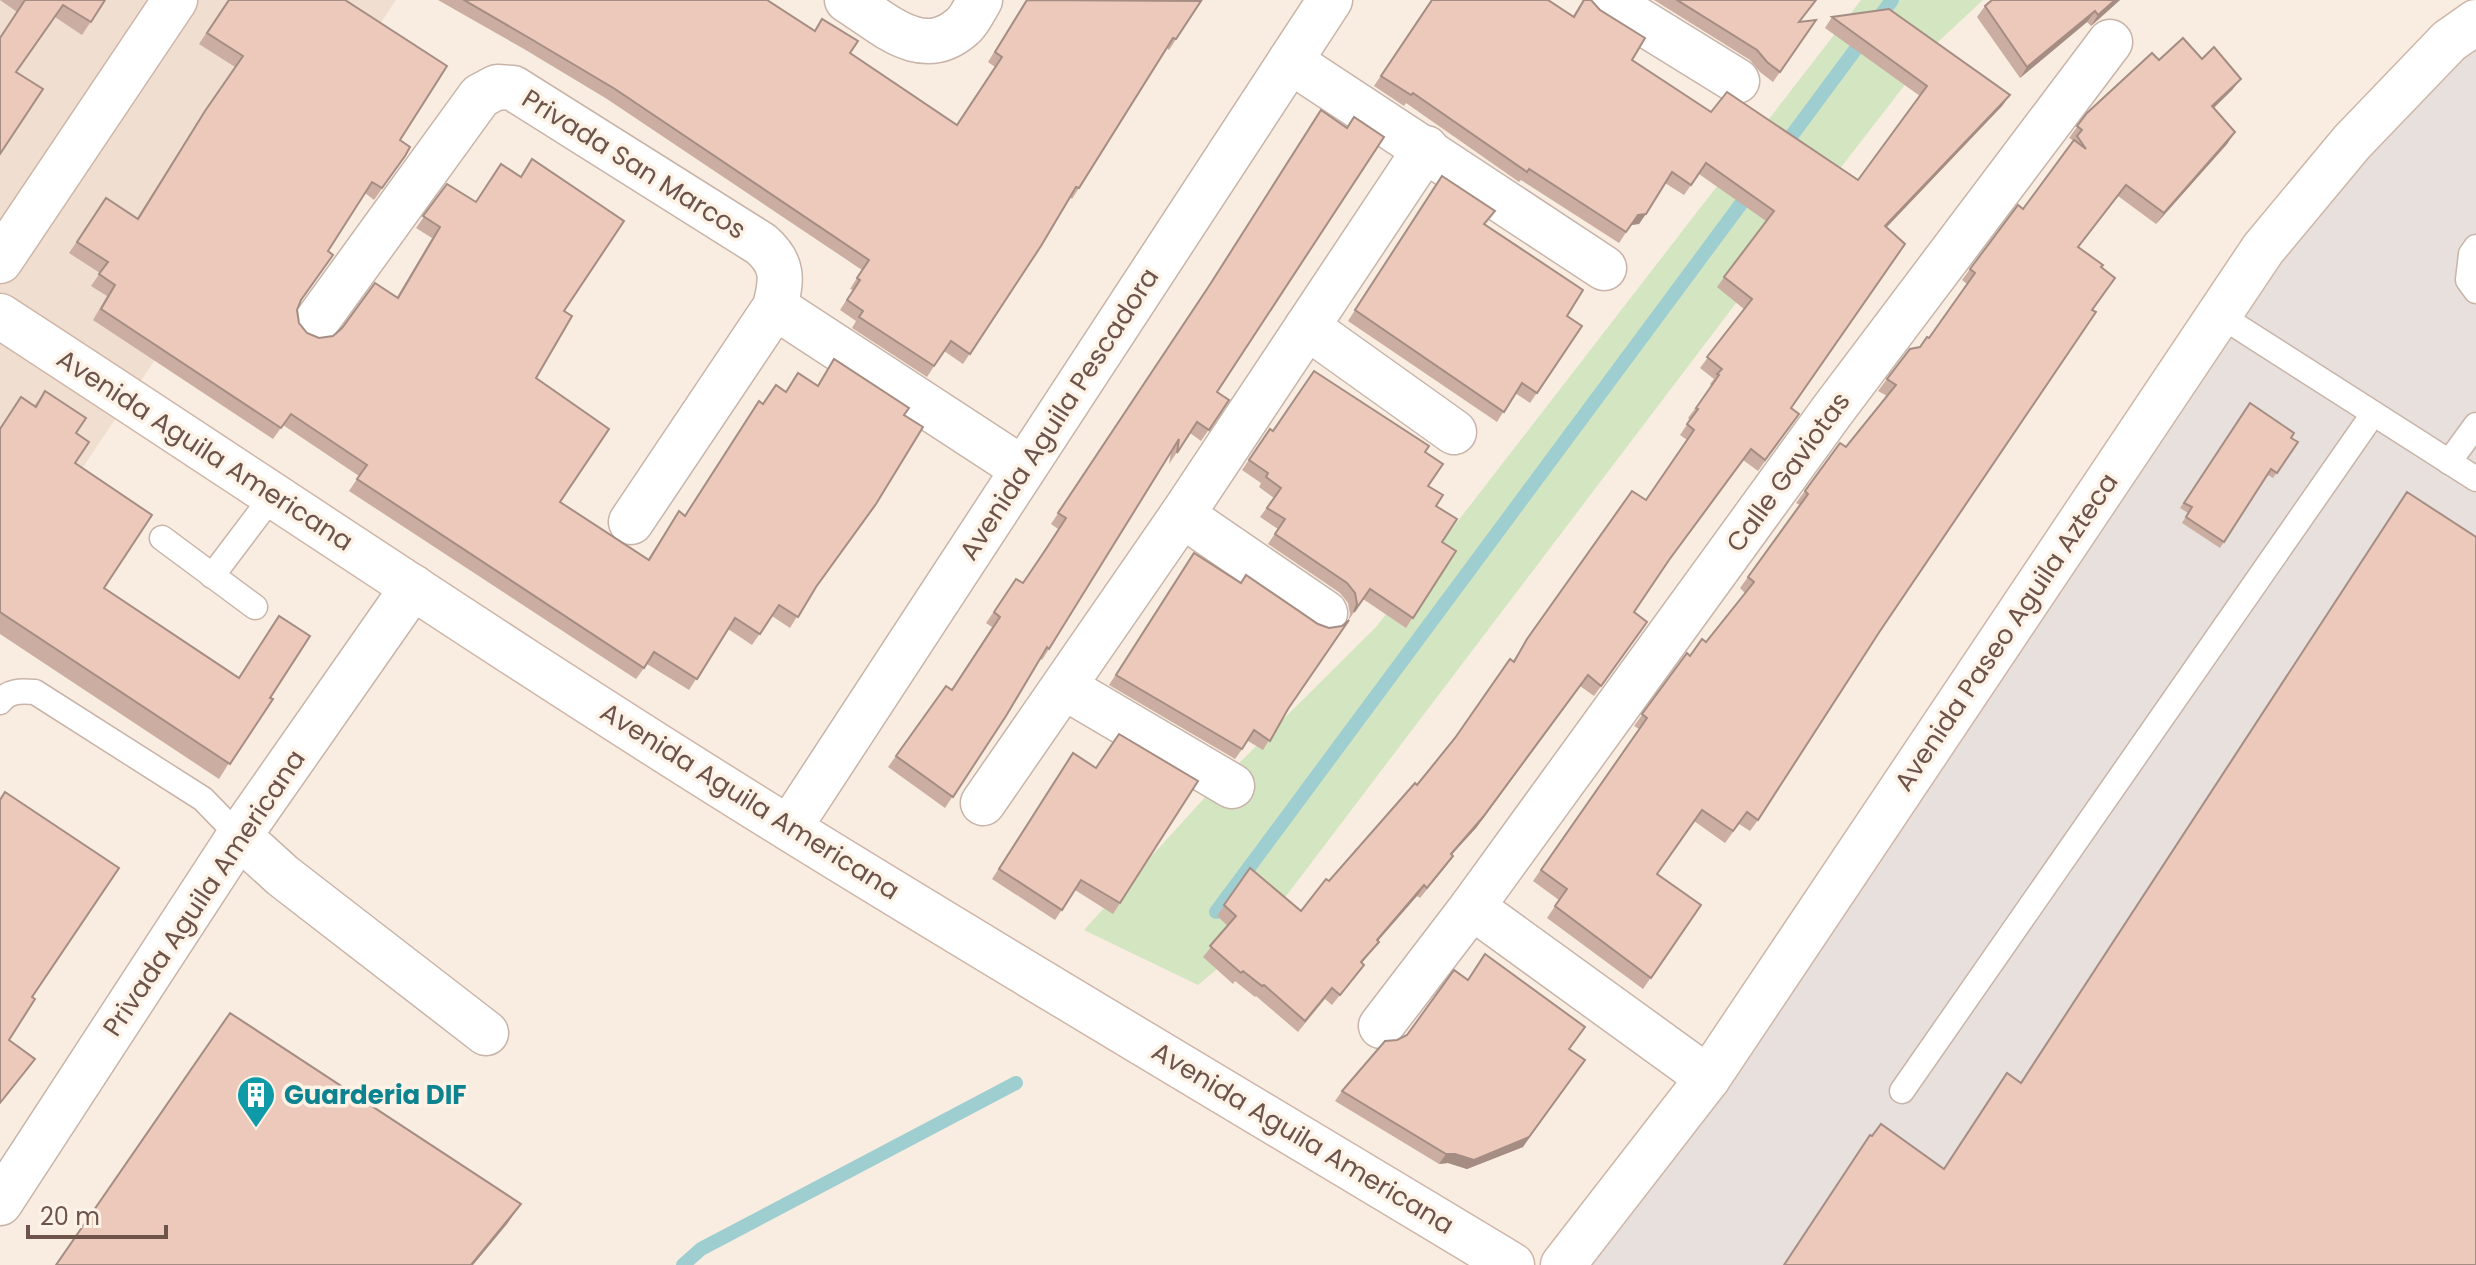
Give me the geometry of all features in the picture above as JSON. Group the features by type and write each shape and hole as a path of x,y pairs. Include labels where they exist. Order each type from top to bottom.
{"street":[{"path":"0,261 175,0"},
{"path":"847,0 914,41 938,42 964,25 980,0"},
{"name":"Avenida Aguila Pescadora","path":"789,828 1330,0"},
{"path":"1606,0 1737,81"},
{"name":"Avenida Paseo Aguila Azteca","path":"1563,1265 1708,1078 2263,249 2352,142 2449,41 2476,22"},
{"name":"Calle Gaviotas","path":"1381,1026 1472,907 1832,411 2110,42"},
{"path":"1290,61 1604,268"},
{"name":"Privada San Marcos","path":"314,325 480,96 497,87 513,88 761,244 775,256 781,281 775,307 631,522"},
{"path":"983,803 1182,515 1426,148"},
{"path":"775,307 1023,469"},
{"name":"Avenida Aguila Americana","path":"0,316 413,587 789,828 1512,1265"},
{"path":"1307,327 1454,432"},
{"path":"1182,515 1325,613"},
{"name":"Privada Aguila Americana","path":"0,1203 239,836 413,587"},
{"path":"1064,687 1232,786"},
{"path":"239,836 283,876 486,1033"},
{"path":"1472,907 1708,1078"}],"lane":[{"path":"2476,247 2471,254 2468,280 2476,291"},
{"path":"2218,314 2476,479"},
{"path":"1902,1091 2373,414"},
{"path":"2449,462 2476,425"},
{"path":"212,576 274,494"},
{"path":"162,538 255,607"},
{"path":"0,702 5,695 18,691 35,692 203,799 239,836"}],"shaded area":[{"path":"0,0 396,0 0,591"},
{"path":"2476,30 2476,1265 1569,1265 2245,276"}],"green space":[{"path":"1861,0 1983,0 1938,42 1255,937 1198,985 1084,930 1209,793 1376,627"}],"building":[{"path":"25,0 105,0 91,22 63,5 16,72 43,89 0,154 0,38"},
{"path":"229,0 345,0 447,66 400,140 410,147 405,156 382,188 372,182 328,251 333,255 301,300 297,310 299,323 307,333 319,338 333,336 375,283 398,298 440,227 423,216 447,184 476,202 501,164 521,177 532,159 624,221 564,311 572,316 536,378 609,429 560,502 649,560 679,511 685,516 759,401 763,404 776,385 786,392 798,373 818,386 834,359 909,408 904,415 923,427 876,504 798,617 779,605 760,634 735,618 697,679 654,652 644,668 357,479 367,465 291,414 281,428 101,309 115,285 99,274 108,262 77,242 106,198 138,219 243,56 207,33"},
{"path":"464,0 767,0 815,31 822,19 858,41 850,53 957,125 1002,57 995,52 1027,0 1201,1 1176,39 1173,38 970,354 951,341 934,366 859,317 863,311 847,300 869,260 615,89"},
{"path":"1432,0 1548,0 1574,17 1584,0 1591,0 1600,10 1645,38 1632,60 1711,112 1727,92 1858,180 1927,86 1832,17 1889,9 2010,95 1885,226 1905,244 1791,408 1799,414 1765,460 1751,449 1669,560 1634,612 1647,622 1601,686 1588,675 1483,817 1451,854 1453,856 1377,940 1379,942 1361,962 1364,965 1340,995 1332,988 1305,1021 1264,985 1243,971 1241,973 1210,946 1236,916 1224,905 1250,868 1301,911 1326,879 1329,881 1415,783 1417,785 1455,738 1510,659 1514,662 1632,491 1646,500 1694,430 1687,424 1722,369 1707,357 1752,299 1724,277 1774,211 1706,163 1691,185 1672,172 1646,214 1638,215 1626,232 1529,169 1527,172 1413,93 1411,95 1381,76"},
{"path":"1677,0 1816,0 1799,22 1816,20 1780,72 1757,50"},
{"path":"1992,0 2115,0 2098,15 2095,11 2027,67 1985,6"},
{"path":"2183,38 2202,59 2214,47 2241,79 2212,106 2235,132 2164,213 2126,185 2078,247 2115,278 2092,310 2096,312 1880,631 1758,820 1747,812 1733,831 1702,810 1657,874 1701,905 1651,978 1555,906 1567,889 1541,870 1647,718 1642,714 1687,653 1690,656 1702,639 1706,642 1754,582 1748,577 1808,494 1805,491 1840,443 1846,447 1896,385 1887,379 1910,349 1920,347 1929,338 1975,273 1970,269 2018,205 2023,209 2074,140 2086,149 2077,136 2082,130 2077,126 2087,113 2152,53 2159,60"},
{"path":"1321,110 1347,128 1354,117 1384,137 1217,392 1229,400 1209,430 1197,422 1177,453 1179,439 953,797 896,756 946,686 952,690 1000,617 994,612 1016,579 1023,583 1046,549 1066,518 1058,513"},
{"path":"1442,176 1495,211 1484,224 1583,290 1567,316 1582,326 1537,393 1522,383 1504,412 1355,310"},
{"path":"1314,371 1429,446 1425,452 1443,464 1428,486 1443,495 1436,506 1457,519 1442,542 1456,551 1413,618 1370,589 1354,612 1357,604 1355,593 1347,583 1275,534 1285,519 1267,508 1281,488 1266,477 1268,473 1249,460"},
{"path":"45,391 86,418 76,433 89,442 75,463 152,515 104,588 239,678 279,616 310,636 230,764 0,612 0,429 21,397 36,407"},
{"path":"2250,403 2294,433 2291,438 2298,442 2277,473 2271,469 2224,542 2186,517 2192,507 2184,503"},
{"path":"2407,492 2476,537 2476,1265 1784,1265 1870,1135 1881,1124 1944,1169 2007,1073 2021,1083"},
{"path":"1194,553 1241,583 1246,575 1318,624 1329,628 1342,626 1349,620 1288,709 1270,741 1254,730 1242,749 1116,675"},
{"path":"1119,734 1198,781 1120,903 1081,880 1062,910 999,869 1073,753 1096,768"},
{"path":"5,792 119,868 32,997 35,999 9,1040 35,1059 0,1103 0,800"},
{"path":"1485,954 1585,1027 1569,1049 1585,1060 1529,1137 1474,1160 1446,1154 1342,1091 1385,1041 1407,1035 1454,970 1468,980"},
{"name":"Guarderia DIF","path":"230,1013 521,1204 471,1265 56,1265"}],"waterway":[{"path":"1781,150 1892,0"},
{"path":"1216,912 1752,189"},
{"path":"683,1265 701,1249 1016,1083"}],"place":[{"name":"Guarderia DIF","path":"256,1129"}]}
